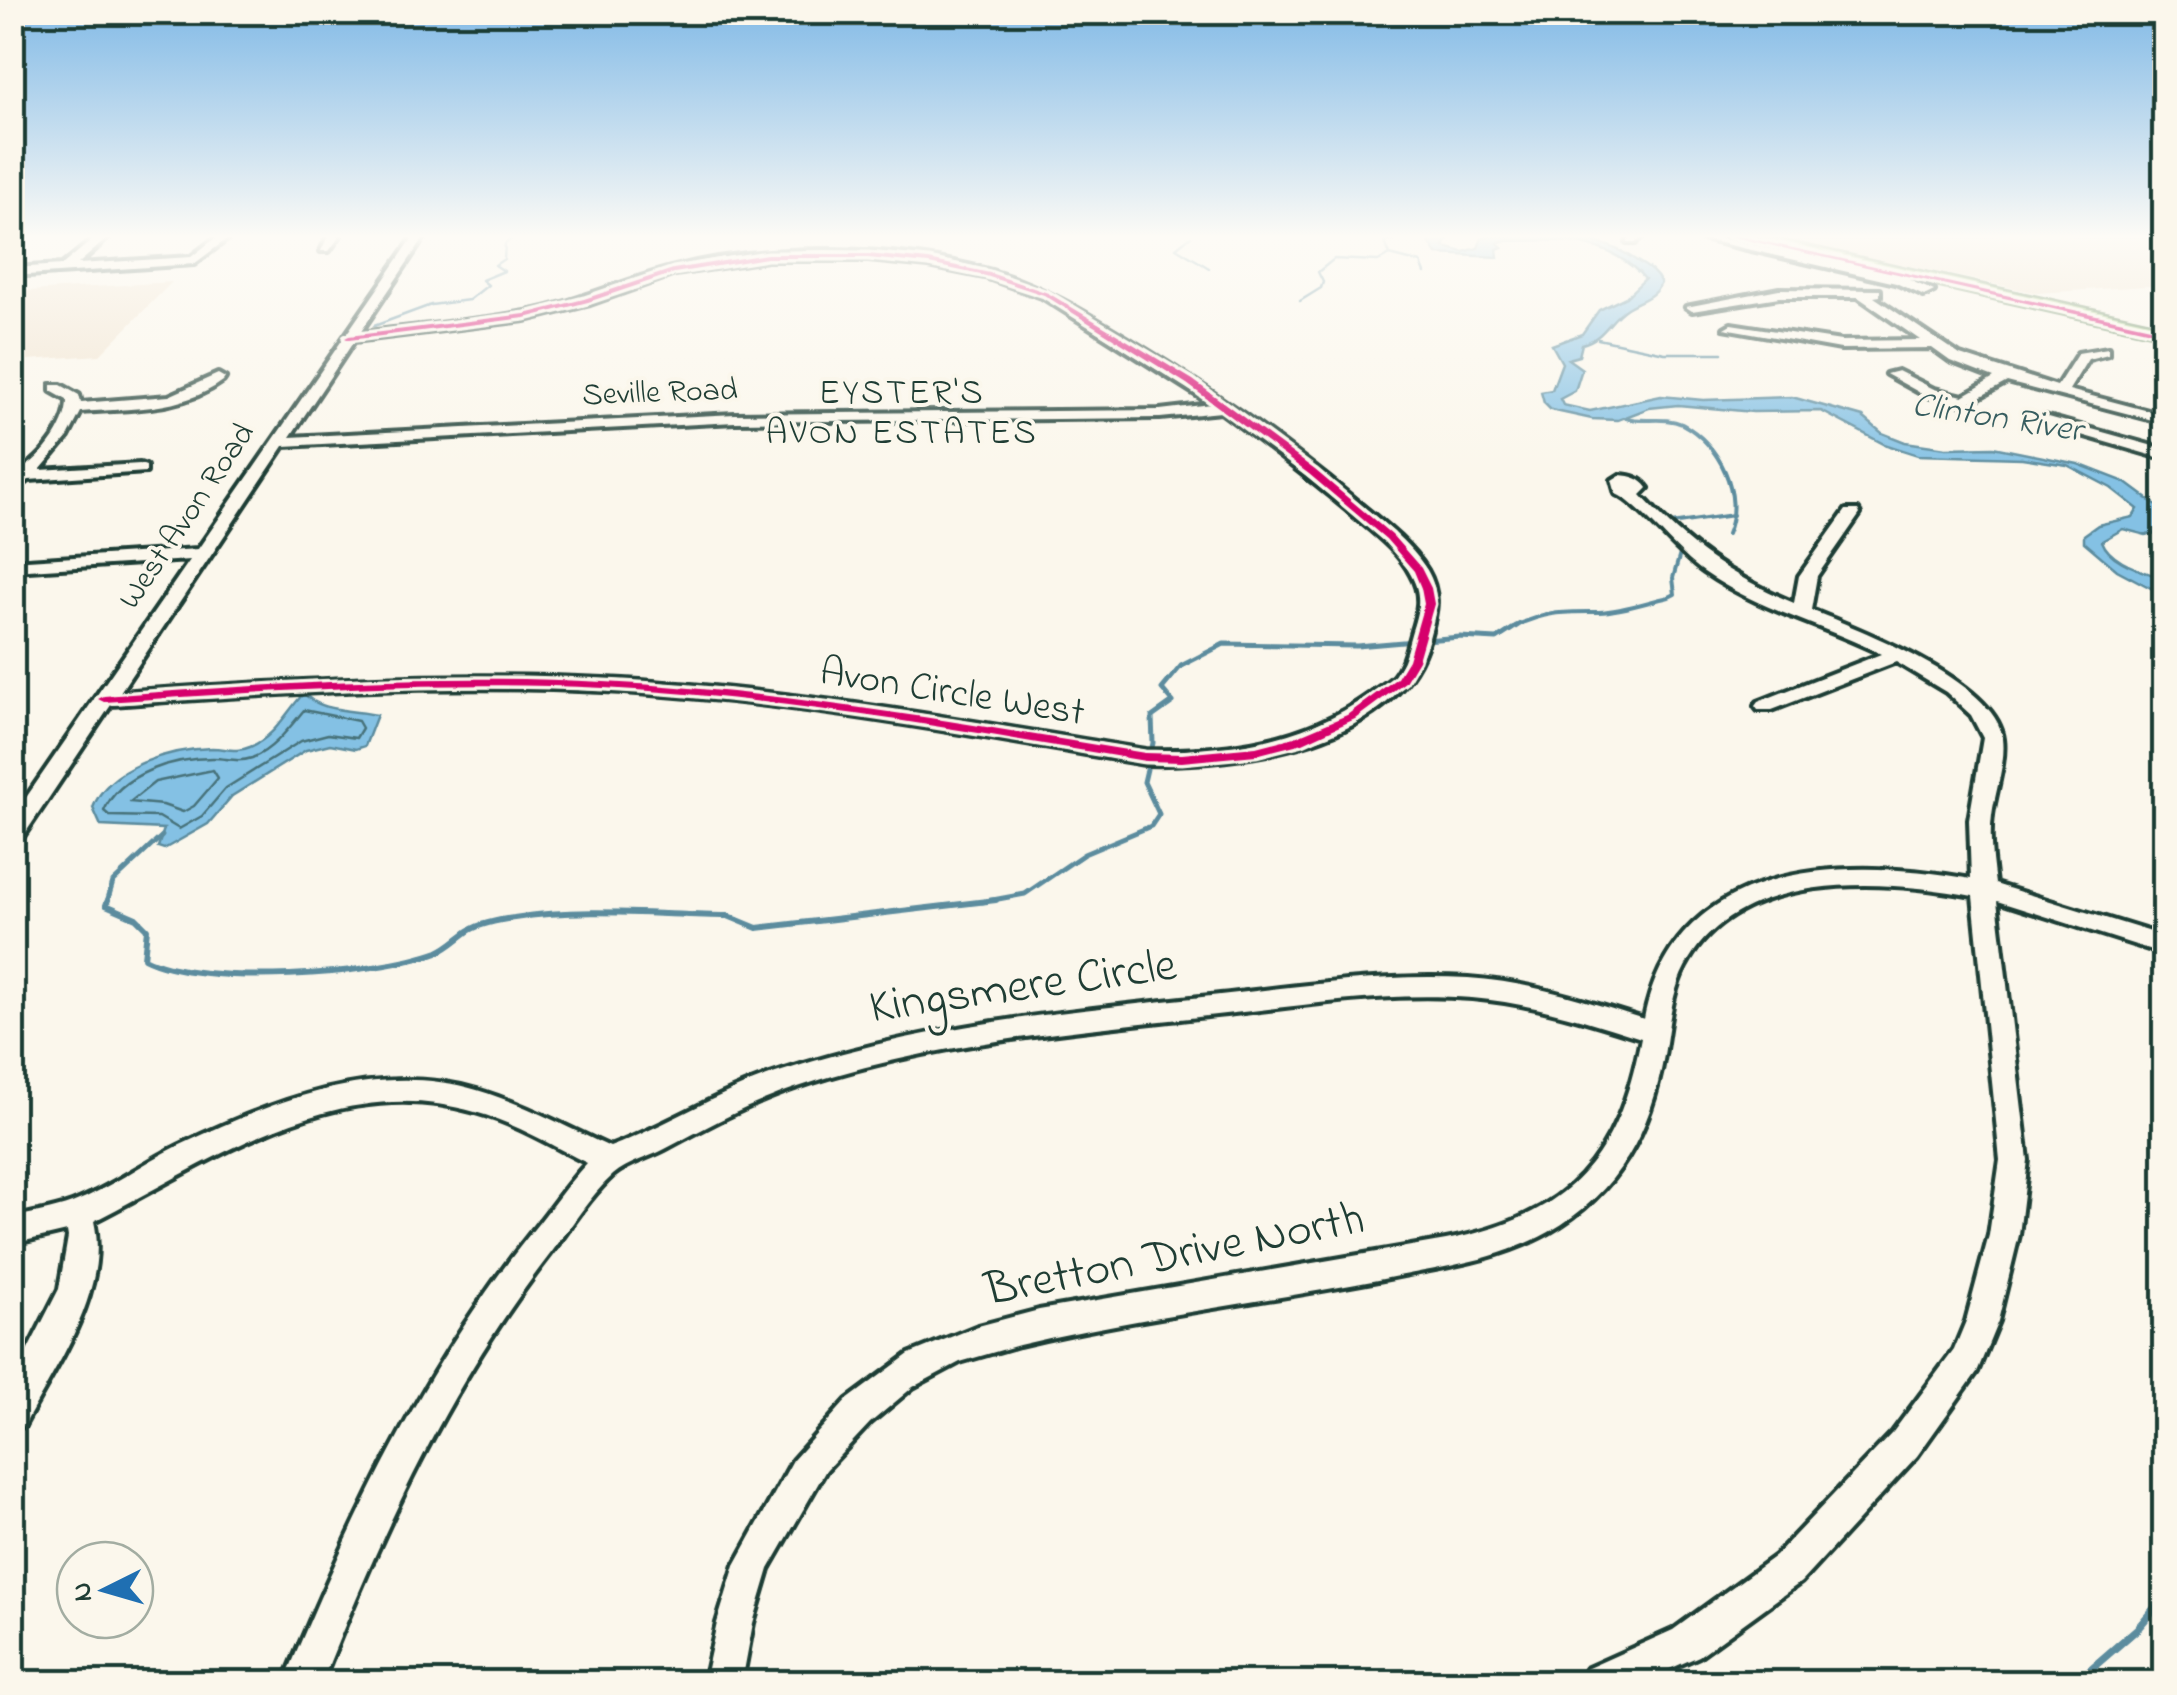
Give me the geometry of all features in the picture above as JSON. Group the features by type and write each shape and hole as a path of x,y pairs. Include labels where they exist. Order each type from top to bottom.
{"street":[{"name":"West Avon Road","path":"12,836 365,315"},
{"name":"Avon Circle West","path":"349,338 523,315"},
{"name":"Avon Circle West","path":"104,699 393,681 516,682 772,699 1145,757 1224,755 1284,744 1351,716 1401,680 1413,660 1429,604 1418,570 1384,532 1224,407 1137,347 1082,315"},
{"path":"1895,315 1955,358 2005,376 2164,419"},
{"path":"1732,328 1841,345 1935,344"},
{"path":"2061,391 2083,356 2103,351"},
{"path":"1893,374 1929,392 1964,401 2005,376"},
{"path":"75,408 182,397 218,378"},
{"path":"16,480 64,434 75,408 74,398 56,388"},
{"name":"Seville Road","path":"278,442 617,422 1160,414 1224,407"},
{"path":"2120,440 2142,413"},
{"path":"2045,420 2164,454"},
{"path":"16,480 140,470"},
{"path":"1599,1682 1686,1643 1788,1568 1905,1444 1966,1360 1982,1321 2004,1235 2014,1160 1984,891 1980,820 1993,738 1990,725 1963,692 1896,655 1700,563 1632,495"},
{"path":"1802,614 1808,576 1852,514"},
{"path":"12,566 198,559"},
{"path":"12,576 198,559"},
{"path":"1765,706 1896,655"},
{"name":"Bretton Drive North","path":"723,1682 753,1564 817,1453 902,1376 988,1336 1110,1310 1314,1280 1506,1239 1586,1190 1614,1158 1634,1117 1666,975 1680,950 1729,905 1784,886 1826,877 1894,875 2043,905 2164,946"},
{"name":"Kingsmere Circle","path":"304,1682 358,1546 433,1396 516,1272 610,1161 643,1147 679,1124 866,1053 996,1029 1318,994 1454,988 1505,991 1653,1032"},
{"path":"12,1231 78,1214 208,1145 271,1118 354,1093 403,1090 457,1096 506,1112 610,1161"},
{"path":"12,1414 80,1272 84,1228 78,1214"}],"shaded area":[{"path":"13,315 139,315 100,355 13,361"}],"green space":[{"path":"2061,315 2124,315 2164,324 2164,338"}],"water":[{"path":"1595,315 1619,315 1596,338 1582,344 1579,356 1568,359 1582,369 1575,391 1560,399 1563,405 1590,411 1661,396 1703,400 1792,397 1863,417 1882,433 1905,442 1946,448 1993,447 2078,464 2125,482 2164,511 2164,532 2146,535 2123,529 2102,541 2120,561 2164,579 2164,595 2117,570 2084,542 2084,535 2098,525 2133,517 2138,509 2111,488 2067,465 2022,458 1918,455 1884,444 1821,411 1753,412 1678,405 1649,408 1618,420 1551,410 1541,392 1552,390 1562,363 1552,345 1582,334"},
{"path":"304,693 318,704 377,715 365,746 356,749 330,744 306,750 232,796 208,824 164,849 158,847 164,829 101,826 93,808 101,793 126,771 178,752 250,747 273,731"}],"waterway":[{"path":"374,326 404,315"},
{"path":"1598,339 1665,353 1722,353"},
{"path":"1626,418 1675,422 1696,433 1725,472 1732,515"},
{"path":"1674,530 1671,524 1732,515"},
{"path":"1727,534 1732,515"},
{"path":"1515,626 1547,615 1608,611 1669,597 1675,594 1673,578 1682,547"},
{"path":"987,901 1025,894 1084,854 1151,826 1159,814 1144,782 1153,743 1152,717 1173,702 1162,689 1181,666 1224,644 1357,646 1460,637 1497,639 1520,624"},
{"path":"2164,780 2159,789 2164,813"},
{"path":"107,902 113,882 162,836"},
{"path":"108,900 106,905 136,918 147,929 144,958 206,973 247,975 333,972 410,960 442,950 480,925 540,915 594,912 728,916 757,928 987,901"},
{"path":"987,901 996,900"},
{"path":"982,902 987,901"},
{"path":"2076,1682 2137,1629 2164,1597"}],"cycle path":[{"path":"349,338 529,315"},
{"path":"104,699 416,683 604,685 808,704 1145,757 1182,758 1256,751 1299,740 1351,717 1401,680 1413,660 1429,604 1418,570 1389,537 1312,472 1190,382 1081,315"},
{"path":"2088,315 2164,332"}],"district":[{"name":"EYSTER'S AVON ESTATES","path":"902,414"}],"water label":[{"name":"Clinton River","path":"1997,419"}]}
